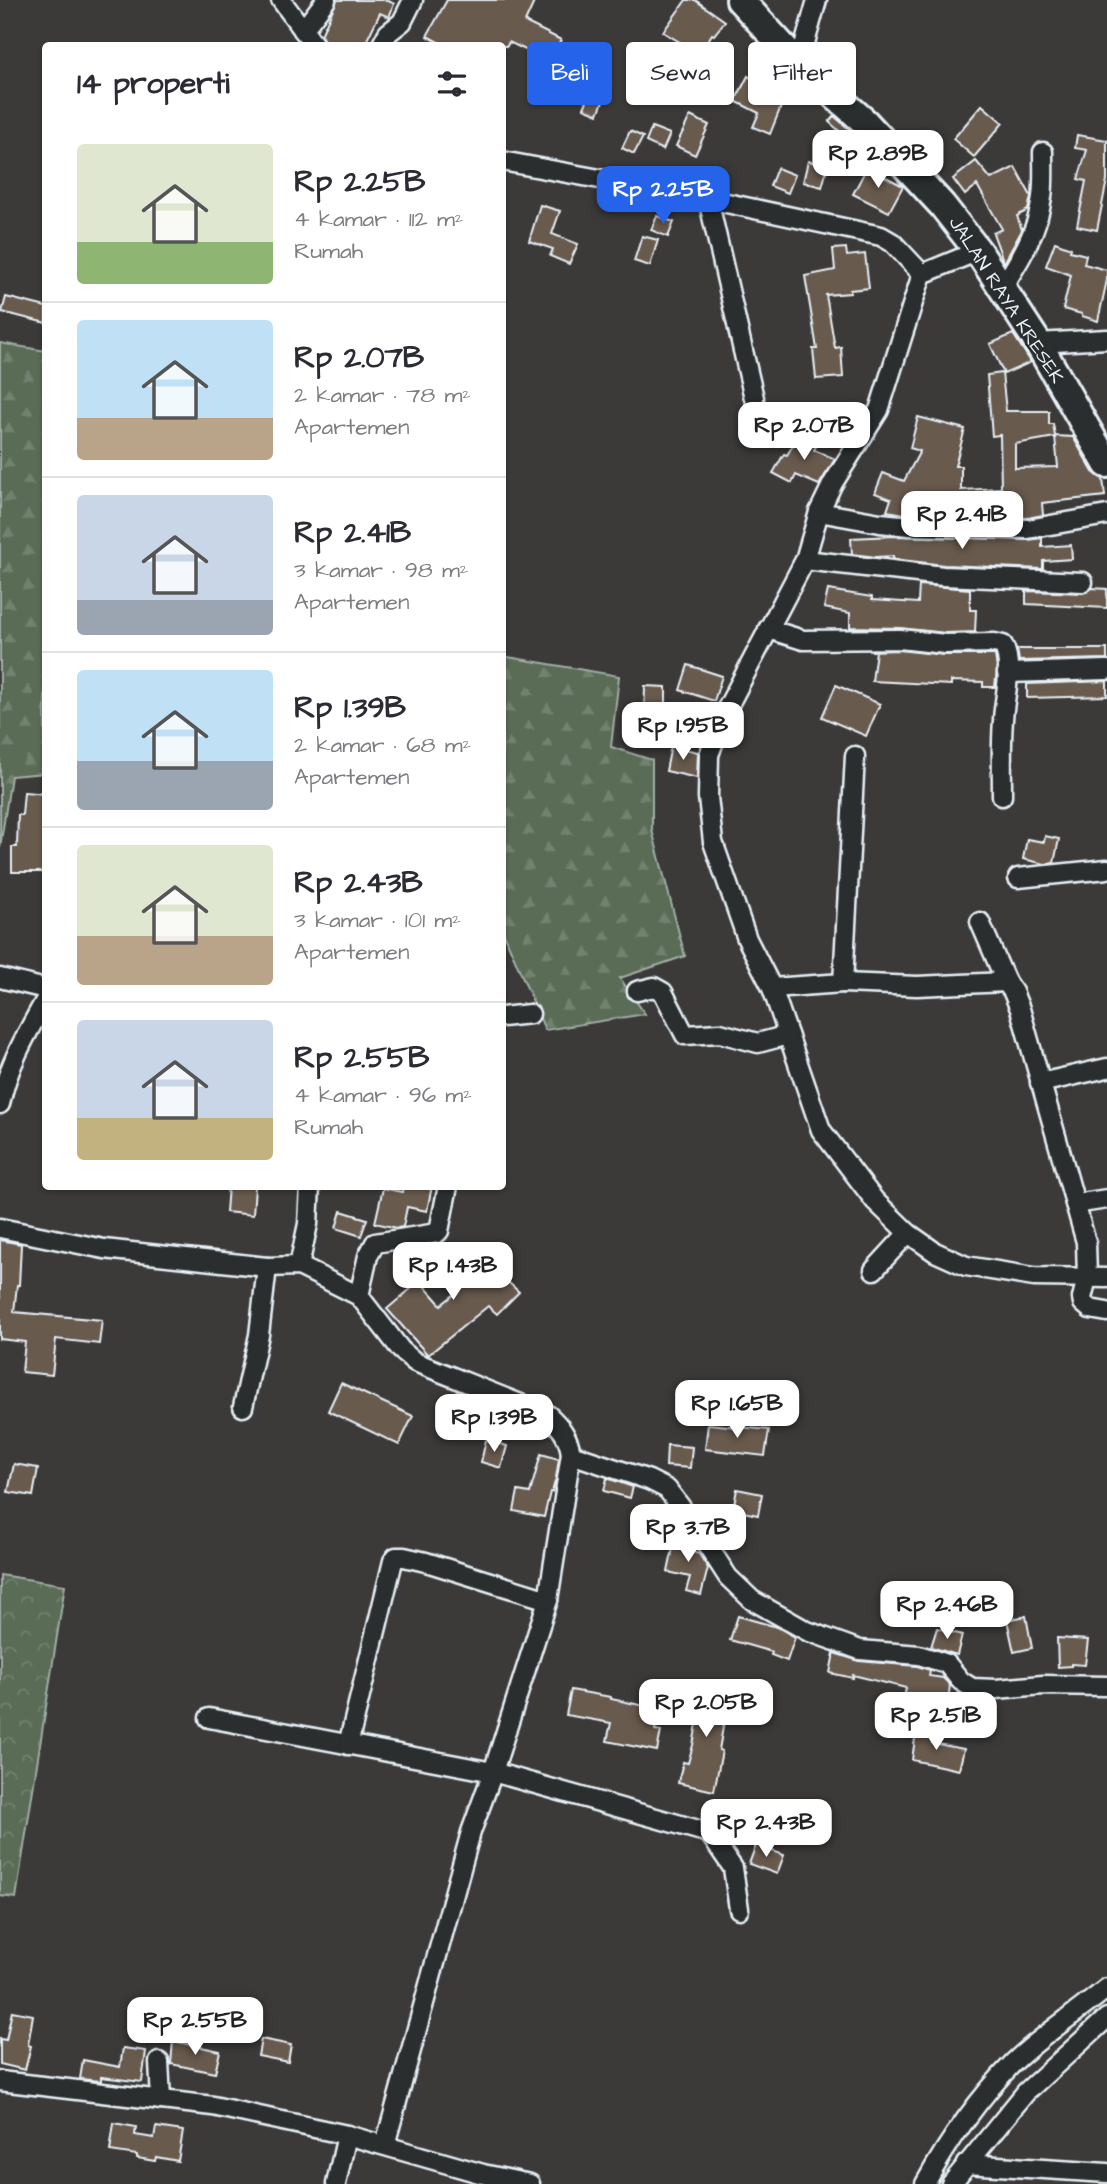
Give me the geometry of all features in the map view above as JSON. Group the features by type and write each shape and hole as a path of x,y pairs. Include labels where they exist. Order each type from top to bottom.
{"main road":[{"name":"JALAN RAYA KRESEK","path":"740,0 779,42"},
{"name":"JALAN RAYA KRESEK","path":"845,105 909,168 978,251 1038,343 1107,464"}],"street":[{"path":"281,0 312,42"},
{"path":"303,30 326,0"},
{"path":"383,42 388,33 402,22 413,0"},
{"path":"805,42 817,0"},
{"path":"1002,288 1026,250 1035,225 1042,197 1044,152"},
{"path":"506,162 708,199 881,236 892,243 922,274"},
{"path":"708,199 754,398"},
{"path":"922,274 978,251"},
{"path":"922,274 879,410 833,483 819,512 805,560 724,714 709,755 708,797 713,842 747,939 772,988 821,1130 906,1236 966,1266 1084,1288 1107,1278"},
{"path":"1038,343 1107,339"},
{"path":"819,512 910,526 1028,529 1107,514"},
{"path":"805,560 943,576 1083,582"},
{"path":"768,629 803,640 923,640 945,644 1000,644 1007,654 1002,796"},
{"path":"1007,673 1107,670"},
{"path":"843,983 855,756"},
{"path":"1018,878 1107,870"},
{"path":"980,922 1020,1009 1086,1242 1085,1306 1090,1310 1107,1312"},
{"path":"0,978 42,988"},
{"path":"772,988 843,983 917,986 1006,982"},
{"path":"637,991 654,987 663,992 685,1035 720,1033 758,1043 788,1035"},
{"path":"0,1104 4,1084 17,1051 42,1006"},
{"path":"506,1017 530,1014"},
{"path":"1040,1083 1107,1068"},
{"path":"299,1266 310,1190"},
{"path":"359,1296 368,1256 375,1243 437,1233 447,1190"},
{"path":"1075,1205 1107,1199"},
{"path":"0,1227 104,1249 267,1267 299,1266 359,1296 401,1350 415,1362 548,1415 561,1427 568,1443 570,1454 548,1600 493,1773 471,1832 385,2145"},
{"path":"874,1269 906,1236"},
{"path":"243,1407 259,1335 267,1267"},
{"path":"570,1454 649,1480 667,1489 728,1577 752,1601 807,1631 860,1650 919,1655 947,1664 961,1681 972,1688 1107,1686"},
{"path":"348,1745 396,1557 426,1562 548,1600"},
{"path":"209,1718 493,1773 709,1833 733,1868 739,1909"},
{"path":"925,2184 969,2116 1016,2061 1107,1988"},
{"path":"951,2184 1026,2092 1107,2018"},
{"path":"159,2062 161,2100"},
{"path":"0,2081 212,2106 347,2135 483,2174 530,2184"},
{"path":"336,2184 347,2135"},
{"path":"966,2164 1107,2173"}],"green space":[{"path":"0,343 42,350 42,773 11,776 0,848"},
{"path":"506,657 619,676 611,747 652,760 652,830 685,956 620,978 645,1014 545,1030 506,938"},
{"path":"0,1575 65,1585 16,1898 0,1896"}],"building":[{"path":"337,0 387,0 394,4 389,17 380,13 366,42 324,42 321,35"},
{"path":"447,0 535,0 525,22 561,40 527,42 527,51 509,42 506,46 506,42 438,42 427,36"},
{"path":"686,0 695,0 725,21 707,42 680,42 663,32"},
{"path":"748,76 748,105 782,105 770,134 753,127 759,113 735,101"},
{"path":"585,105 602,105 598,114 584,108"},
{"path":"982,105 1003,123 974,157 953,139"},
{"path":"690,116 709,125 695,155 676,146"},
{"path":"834,116 849,129 844,135 829,122"},
{"path":"652,127 670,134 663,150 646,142"},
{"path":"630,131 643,137 634,154 622,148"},
{"path":"1077,135 1107,140 1107,180 1097,230 1077,226 1086,181 1078,179 1087,150 1075,148"},
{"path":"808,161 828,166 822,187 803,182"},
{"path":"976,161 991,179 1015,167 1031,196 1028,210 1017,216 1022,230 1004,263 993,233 1002,229 977,185 965,195 953,179"},
{"path":"867,167 903,186 889,212 853,194"},
{"path":"777,168 795,175 788,193 770,186"},
{"path":"540,205 560,211 552,234 578,244 569,264 550,256 553,249 529,241"},
{"path":"657,216 674,222 668,237 651,230"},
{"path":"642,236 658,240 650,266 634,261"},
{"path":"1055,242 1071,248 1070,251 1086,255 1084,264 1107,270 1098,321 1063,309 1071,275 1046,266"},
{"path":"846,248 847,256 865,254 869,288 826,295 835,348 841,347 843,377 816,379 813,349 817,349 805,276 835,270 833,249"},
{"path":"6,297 42,306 42,322 2,312"},
{"path":"1013,334 1031,362 1004,374 990,344"},
{"path":"1002,373 1006,411 1049,411 1049,424 1053,424 1055,436 1073,437 1093,472 1103,479 1105,496 1042,503 1043,515 1027,518 911,515 887,511 891,499 875,493 883,473 904,481 920,451 910,448 918,417 965,429 955,466 961,466 961,490 1001,488 1000,435 992,436 987,375","holes":["1055,437 1058,467 1015,468 1015,444"]},
{"path":"801,432 818,443 814,450 835,459 819,485 796,475 792,483 773,473"},
{"path":"894,536 1028,540 1042,538 1042,547 1071,545 1072,559 1043,561 1043,569 944,565 893,559 893,556 852,554 851,538"},
{"path":"919,585 970,589 970,610 976,610 975,632 946,633 900,628 850,627 850,613 824,608 828,590 872,597 872,600 918,603"},
{"path":"1092,588 1107,589 1107,608 1026,604 1026,591 1083,593"},
{"path":"1017,649 1107,649 1107,659 1019,661"},
{"path":"899,650 944,655 995,655 995,687 983,687 983,682 951,681 951,685 872,681 876,651 871,651"},
{"path":"688,665 722,676 714,701 680,690"},
{"path":"1107,681 1107,696 1027,698 1027,684"},
{"path":"836,685 880,704 866,736 822,717"},
{"path":"645,686 666,687 661,727 644,724"},
{"path":"671,746 698,752 697,778 666,771"},
{"path":"24,792 42,794 42,872 12,872 12,847 17,847 18,815 22,815"},
{"path":"1045,836 1059,839 1054,863 1045,864 1023,859 1027,839 1044,842"},
{"path":"228,1190 255,1190 253,1215 226,1212"},
{"path":"383,1190 431,1190 427,1211 407,1207 403,1227 375,1223"},
{"path":"341,1211 367,1219 361,1236 336,1228"},
{"path":"0,1240 21,1244 19,1285 14,1312 102,1320 99,1344 56,1339 52,1375 22,1372 25,1342 0,1339"},
{"path":"469,1246 519,1292 497,1314 488,1306 428,1355 387,1309 420,1281 441,1305 466,1285 448,1268"},
{"path":"341,1383 413,1416 399,1445 328,1411"},
{"path":"708,1424 769,1430 765,1456 705,1449"},
{"path":"486,1440 507,1446 501,1468 481,1462"},
{"path":"667,1445 692,1447 690,1468 666,1466"},
{"path":"541,1454 559,1459 544,1517 514,1511 518,1491 530,1493"},
{"path":"14,1464 38,1468 33,1496 8,1492"},
{"path":"607,1478 633,1487 630,1498 604,1491"},
{"path":"737,1489 762,1494 758,1515 733,1510"},
{"path":"676,1534 688,1537 694,1545 693,1552 699,1554 708,1568 701,1595 686,1591 690,1577 668,1572"},
{"path":"738,1616 777,1627 795,1637 787,1661 771,1655 772,1652 730,1640"},
{"path":"1026,1616 1032,1648 1014,1652 1007,1620"},
{"path":"937,1628 962,1635 957,1655 931,1647"},
{"path":"1057,1638 1088,1640 1085,1665 1058,1667"},
{"path":"834,1653 859,1661 917,1666 930,1670 929,1676 943,1678 950,1685 948,1702 925,1699 924,1703 904,1699 906,1688 853,1675 853,1678 830,1673"},
{"path":"698,1685 729,1693 714,1791 678,1783 683,1762 688,1763 693,1745 698,1718 690,1716"},
{"path":"571,1690 660,1709 655,1730 661,1731 657,1751 607,1741 611,1723 566,1715"},
{"path":"916,1731 934,1733 932,1743 964,1749 959,1770 912,1760"},
{"path":"756,1845 784,1855 777,1874 749,1864"},
{"path":"12,2011 33,2015 28,2045 31,2046 25,2070 0,2064 0,2039 6,2040"},
{"path":"261,2039 291,2045 288,2062 258,2056"},
{"path":"173,2041 220,2051 215,2073 171,2064"},
{"path":"123,2048 146,2051 142,2082 101,2077 101,2081 80,2079 83,2060 120,2067"},
{"path":"114,2123 136,2127 135,2135 154,2138 156,2127 183,2131 178,2161 156,2157 155,2161 110,2151"}]}
